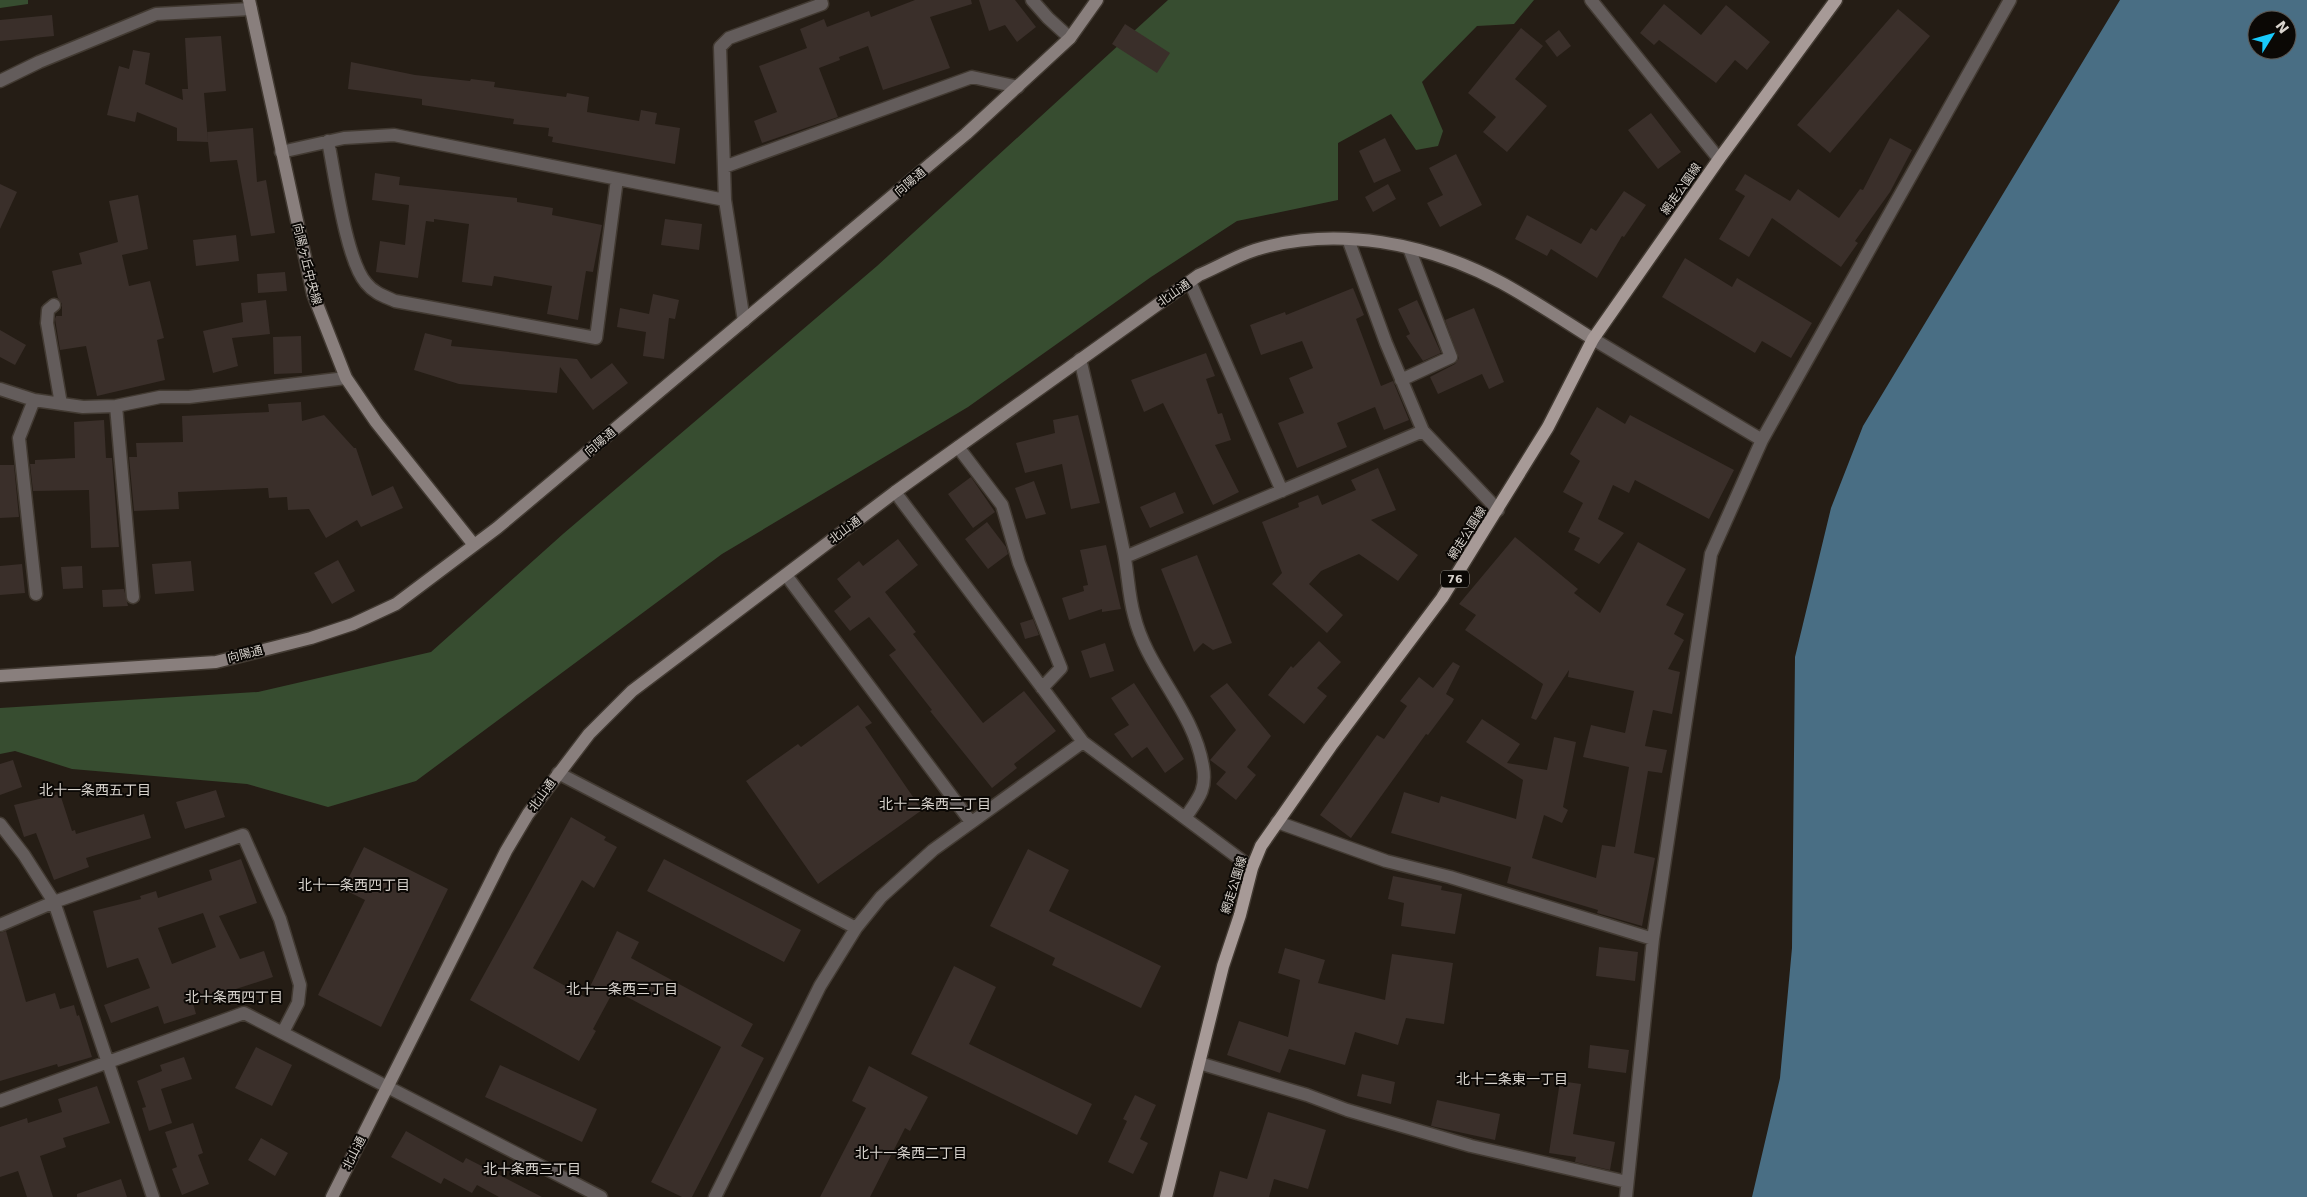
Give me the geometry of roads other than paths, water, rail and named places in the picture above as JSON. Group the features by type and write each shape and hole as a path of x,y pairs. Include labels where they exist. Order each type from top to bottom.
{"main road":[{"name":"網走公園線","path":"1166,1197 1223,966 1240,915 1252,868 1261,846 1276,822 1442,598 1548,427 1593,338 1719,159 1836,0"}],"street":[{"path":"1032,0 1070,38"},
{"name":"向陽通","path":"0,676 216,662 311,638 353,624 396,604 474,545 865,221 966,134 1070,38 1097,0"},
{"path":"1590,0 1719,159"},
{"path":"1626,1197 1653,939 1711,554 1762,440 2010,0"},
{"path":"744,321 725,200 719,63 720,47 729,38 825,1"},
{"path":"0,81 39,62 156,14 250,4"},
{"name":"向陽ヶ丘中央線","path":"250,4 313,294 346,378 376,422 474,545"},
{"path":"724,167 972,77 1018,87"},
{"path":"281,152 328,141 362,136 394,135 725,200"},
{"path":"328,141 350,249 358,273 374,292 395,301 596,338 617,179"},
{"path":"1348,239 1400,380 1422,431 1498,510"},
{"name":"北山通","path":"332,1197 506,852 528,814 588,734 632,691 895,492 1199,275 1255,250 1283,244 1348,239 1372,240 1409,248 1465,266 1501,283 1593,338"},
{"path":"1400,380 1451,357 1409,248"},
{"path":"1190,282 1282,491"},
{"path":"54,305 48,310 47,323 61,404"},
{"path":"1593,338 1762,440"},
{"path":"1080,359 1111,486 1134,616 1158,668 1180,703 1203,764 1204,779 1202,793 1186,818"},
{"path":"0,390 34,400 61,404 83,407 116,406 160,397 189,397 346,378"},
{"path":"34,400 19,438 36,594"},
{"path":"116,406 133,597"},
{"path":"1125,557 1422,431"},
{"path":"958,447 1002,505 1019,563 1061,668 1042,688"},
{"path":"895,492 1083,742 1252,868"},
{"path":"786,575 971,822"},
{"path":"715,1197 820,986 856,928 881,897 933,850 1083,742"},
{"path":"558,773 856,928"},
{"path":"1276,822 1386,861 1450,877 1653,939"},
{"path":"0,824 24,855 54,902 153,1197"},
{"path":"0,925 54,902 243,835 280,919 300,985 298,1003 283,1032"},
{"path":"0,1101 244,1013 601,1197"},
{"path":"1199,1063 1307,1095 1347,1110 1471,1146 1627,1182"}],"water":[{"path":"2120,0 2307,0 2307,1197 1752,1197 1780,1078 1792,948 1795,657 1831,508 1863,426"}],"district":[{"name":"北十一条西五丁目","path":"95,790"},
{"name":"北十二条西二丁目","path":"935,804"},
{"name":"北十一条西四丁目","path":"354,885"},
{"name":"北十一条西三丁目","path":"622,989"},
{"name":"北十条西四丁目","path":"234,997"},
{"name":"北十二条東一丁目","path":"1512,1079"},
{"name":"北十一条西二丁目","path":"911,1153"},
{"name":"北十条西三丁目","path":"532,1169"}]}
